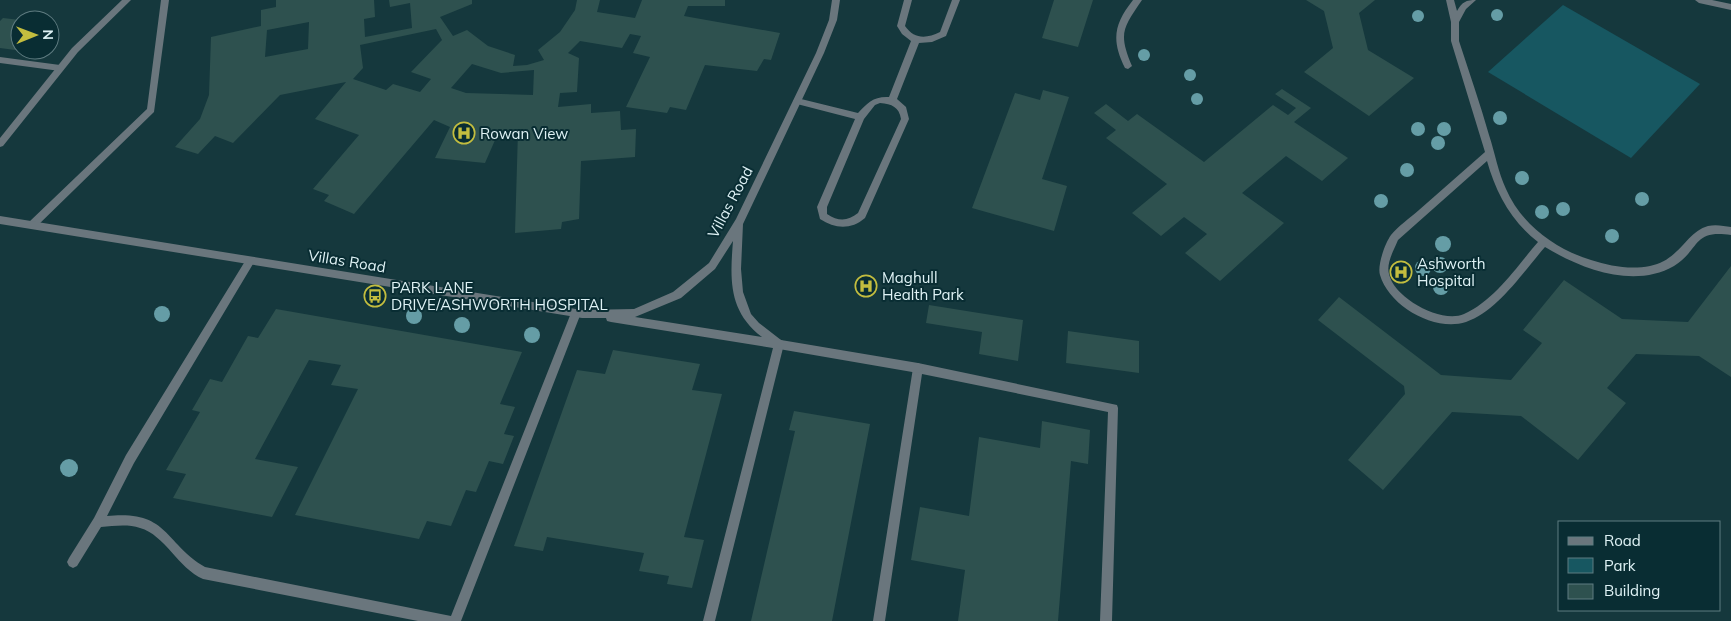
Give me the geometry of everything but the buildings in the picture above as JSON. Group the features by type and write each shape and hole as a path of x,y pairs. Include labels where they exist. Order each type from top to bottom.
{"street":[{"path":"0,144 75,50 127,0"},
{"path":"32,225 151,110 165,0"},
{"name":"Villas Road","path":"0,220 579,313 635,313 677,295 712,266 740,221 820,53 832,20 836,0"},
{"path":"908,0 902,26 905,33 916,39 930,41 943,34 956,0"},
{"path":"1128,66 1121,53 1118,36 1121,24 1138,0"},
{"path":"1450,0 1455,22 1455,41 1501,190 1521,220 1544,242 1578,260 1603,268 1629,272 1649,271 1665,267 1677,260 1699,236 1708,230 1731,231"},
{"path":"1455,22 1457,14 1472,0"},
{"path":"1699,0 1731,7"},
{"path":"892,100 916,39"},
{"path":"0,60 60,68"},
{"path":"892,100 901,106 905,119 862,215 856,221 838,224 823,216 822,207 860,117 872,103 892,100"},
{"path":"797,101 860,117"},
{"path":"1490,153 1394,238 1387,254 1384,273 1391,288 1408,304 1428,316 1447,320 1462,320 1481,310 1544,242"},
{"path":"740,221 736,259 738,288 745,313 758,327 779,344"},
{"path":"73,562 98,522 130,459 250,261"},
{"path":"455,621 579,313 918,368 1113,408 1106,621"},
{"path":"709,621 779,344"},
{"path":"879,621 918,368"},
{"path":"98,522 124,519 145,522 160,530 191,566 202,573 448,621"}],"green space":[{"path":"1563,5 1700,84 1631,158 1488,72"}],"place":[{"name":"Rowan View","path":"464,133"},
{"name":"Ashworth Hospital","path":"1401,272"},
{"name":"Maghull Health Park","path":"866,286"},
{"name":"PARK LANE DRIVE/ASHWORTH HOSPITAL","path":"375,296"}]}
